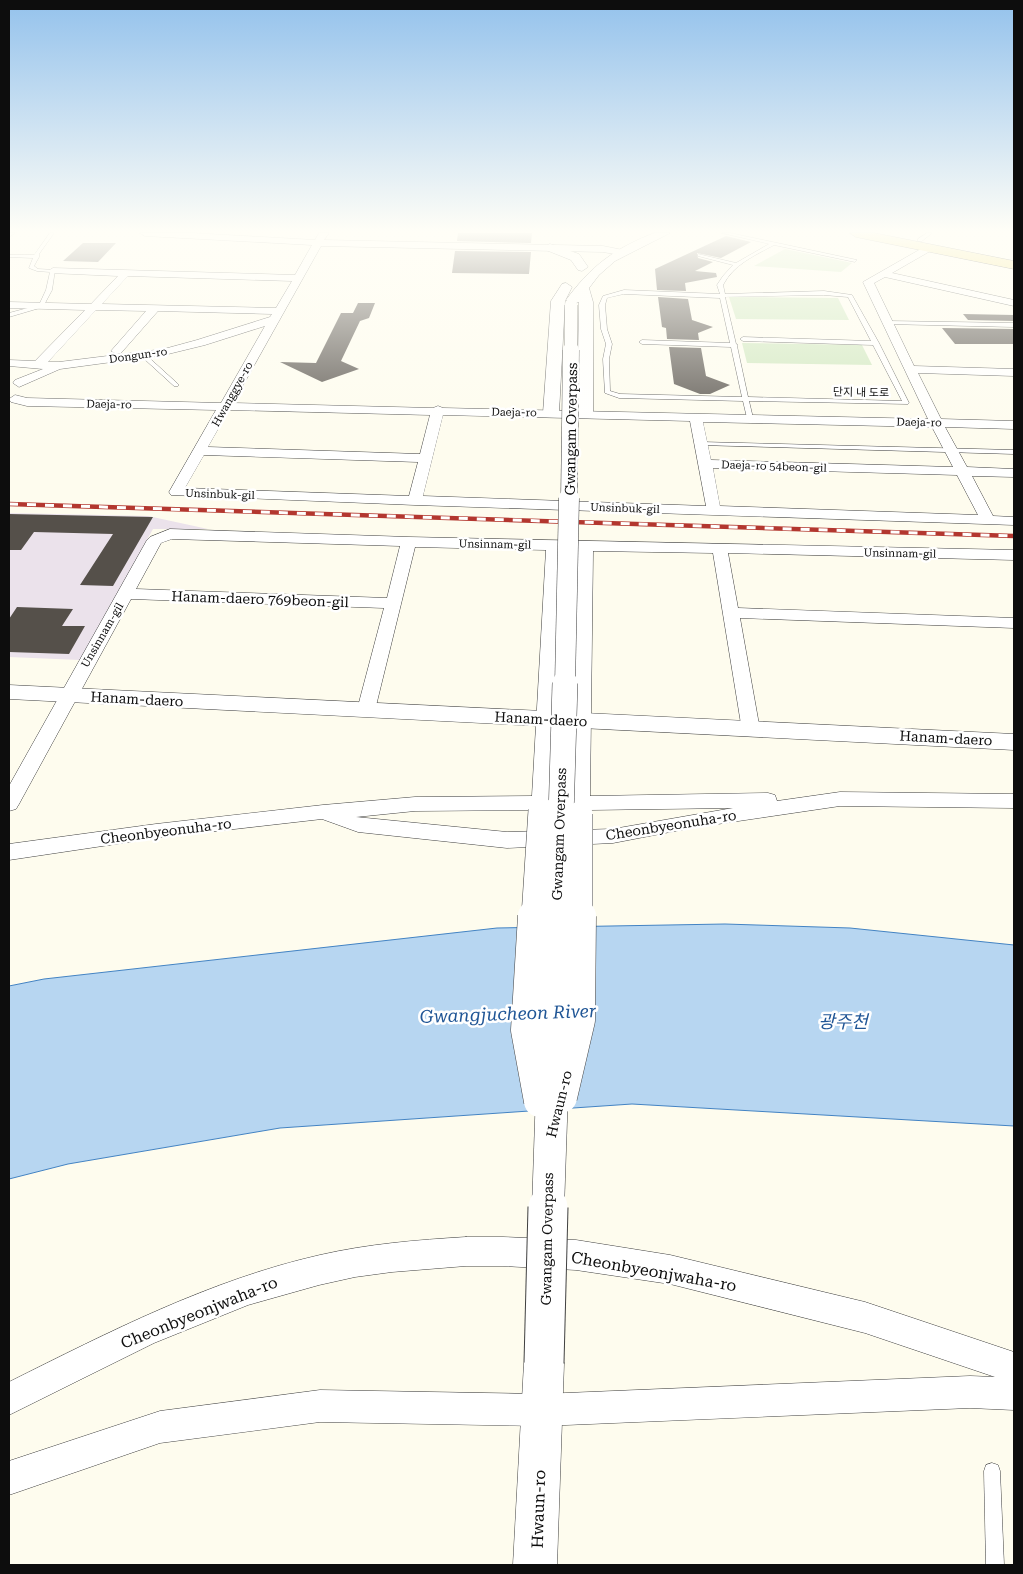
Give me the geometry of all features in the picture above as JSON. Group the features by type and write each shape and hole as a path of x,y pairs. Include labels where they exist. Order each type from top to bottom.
{"street":[{"path":"65,306 276,316"},
{"name":"Hwanggye-ro","path":"176,492 282,306"},
{"path":"551,413 558,306"},
{"name":"Gwangam Overpass","path":"544,1362 569,537 573,306"},
{"path":"585,414 586,306"},
{"path":"880,306 936,422 988,520"},
{"path":"38,365 94,307"},
{"name":"Dongun-ro","path":"115,355 154,309"},
{"name":"Dongun-ro","path":"14,382 60,366 115,355 143,356 186,348 276,316"},
{"path":"34,350 75,351 115,355"},
{"name":"Dongun-ro","path":"9,363 60,366"},
{"path":"910,369 1014,372"},
{"path":"12,400 25,390 24,386 14,382"},
{"name":"Daeja-ro","path":"12,400 27,402 438,410 1014,425"},
{"path":"415,501 438,410"},
{"name":"Daeja-ro 54beon-gil","path":"696,417 714,511"},
{"path":"200,451 425,458"},
{"name":"Daeja-ro 54beon-gil","path":"705,464 1014,473"},
{"name":"Unsinbuk-gil","path":"176,492 1014,521"},
{"name":"Unsinnam-gil","path":"68,695 155,540 170,534 1012,559"},
{"path":"366,710 409,542"},
{"name":"Hwaun-ro","path":"549,1148 527,1030 541,806 554,545"},
{"name":"Hwaun-ro","path":"549,1148 579,1020 581,721 585,546"},
{"path":"720,549 751,730"},
{"name":"Hanam-daero 769beon-gil","path":"126,594 393,603"},
{"path":"731,613 1014,623"},
{"name":"Hanam-daero","path":"9,692 1014,742"},
{"path":"9,804 68,695"},
{"name":"Cheonbyeonuha-ro","path":"323,812 358,824 507,840 613,836 691,821 840,799"},
{"name":"Cheonbyeonuha-ro","path":"580,808 840,799 1014,801"},
{"name":"Cheonbyeonuha-ro","path":"9,852 156,831 323,812 415,804 541,806"},
{"name":"Cheonbyeonjwaha-ro","path":"9,1399 150,1328 248,1290 285,1278 348,1265 403,1256 457,1252 526,1252 577,1255 701,1276 880,1322 1014,1368"},
{"name":"Hwaun-ro","path":"536,1565 544,1362"},
{"path":"9,1478 160,1427 320,1406 542,1410 970,1392 1014,1394"}],"lane":[{"path":"9,315 39,306"},
{"path":"602,306 604,329 610,344 606,359 607,392 619,396 746,399"},
{"path":"724,306 750,418"},
{"name":"단지 내 도로","path":"746,399 906,403 856,306"},
{"path":"888,323 1014,325"},
{"path":"743,339 876,343"},
{"path":"642,342 734,345"},
{"path":"143,356 176,385"},
{"path":"702,444 1014,452"},
{"path":"992,1471 995,1565"}],"shaded area":[{"path":"9,513 148,516 208,529 153,529 80,660 9,657"}],"green space":[{"path":"732,306 842,306 849,320 736,319"},
{"path":"742,343 862,345 872,365 747,363"}],"water":[{"name":"광주천","path":"725,924 850,928 1014,945 1014,1126 632,1104 280,1128 68,1164 9,1179 9,986 44,979 497,928"}],"building":[{"path":"356,306 374,306 369,318 360,321 341,361 359,369 322,382 280,362 316,363 341,313 353,313"},
{"path":"659,306 689,306 692,320 713,327 698,333 699,340 667,339 666,328 662,327"},
{"path":"963,314 1014,315 1014,321 968,320"},
{"path":"942,328 1014,329 1014,344 955,344"},
{"path":"669,347 701,348 706,376 730,385 710,394 700,394 674,384"},
{"path":"9,514 153,517 113,586 80,585 113,534 34,532 21,550 9,550"},
{"path":"17,607 73,609 62,626 85,626 69,654 9,652 9,619"}],"railway":[{"path":"9,504 1014,536"}],"water label":[{"name":"Gwangjucheon River","path":"508,1014"}]}
